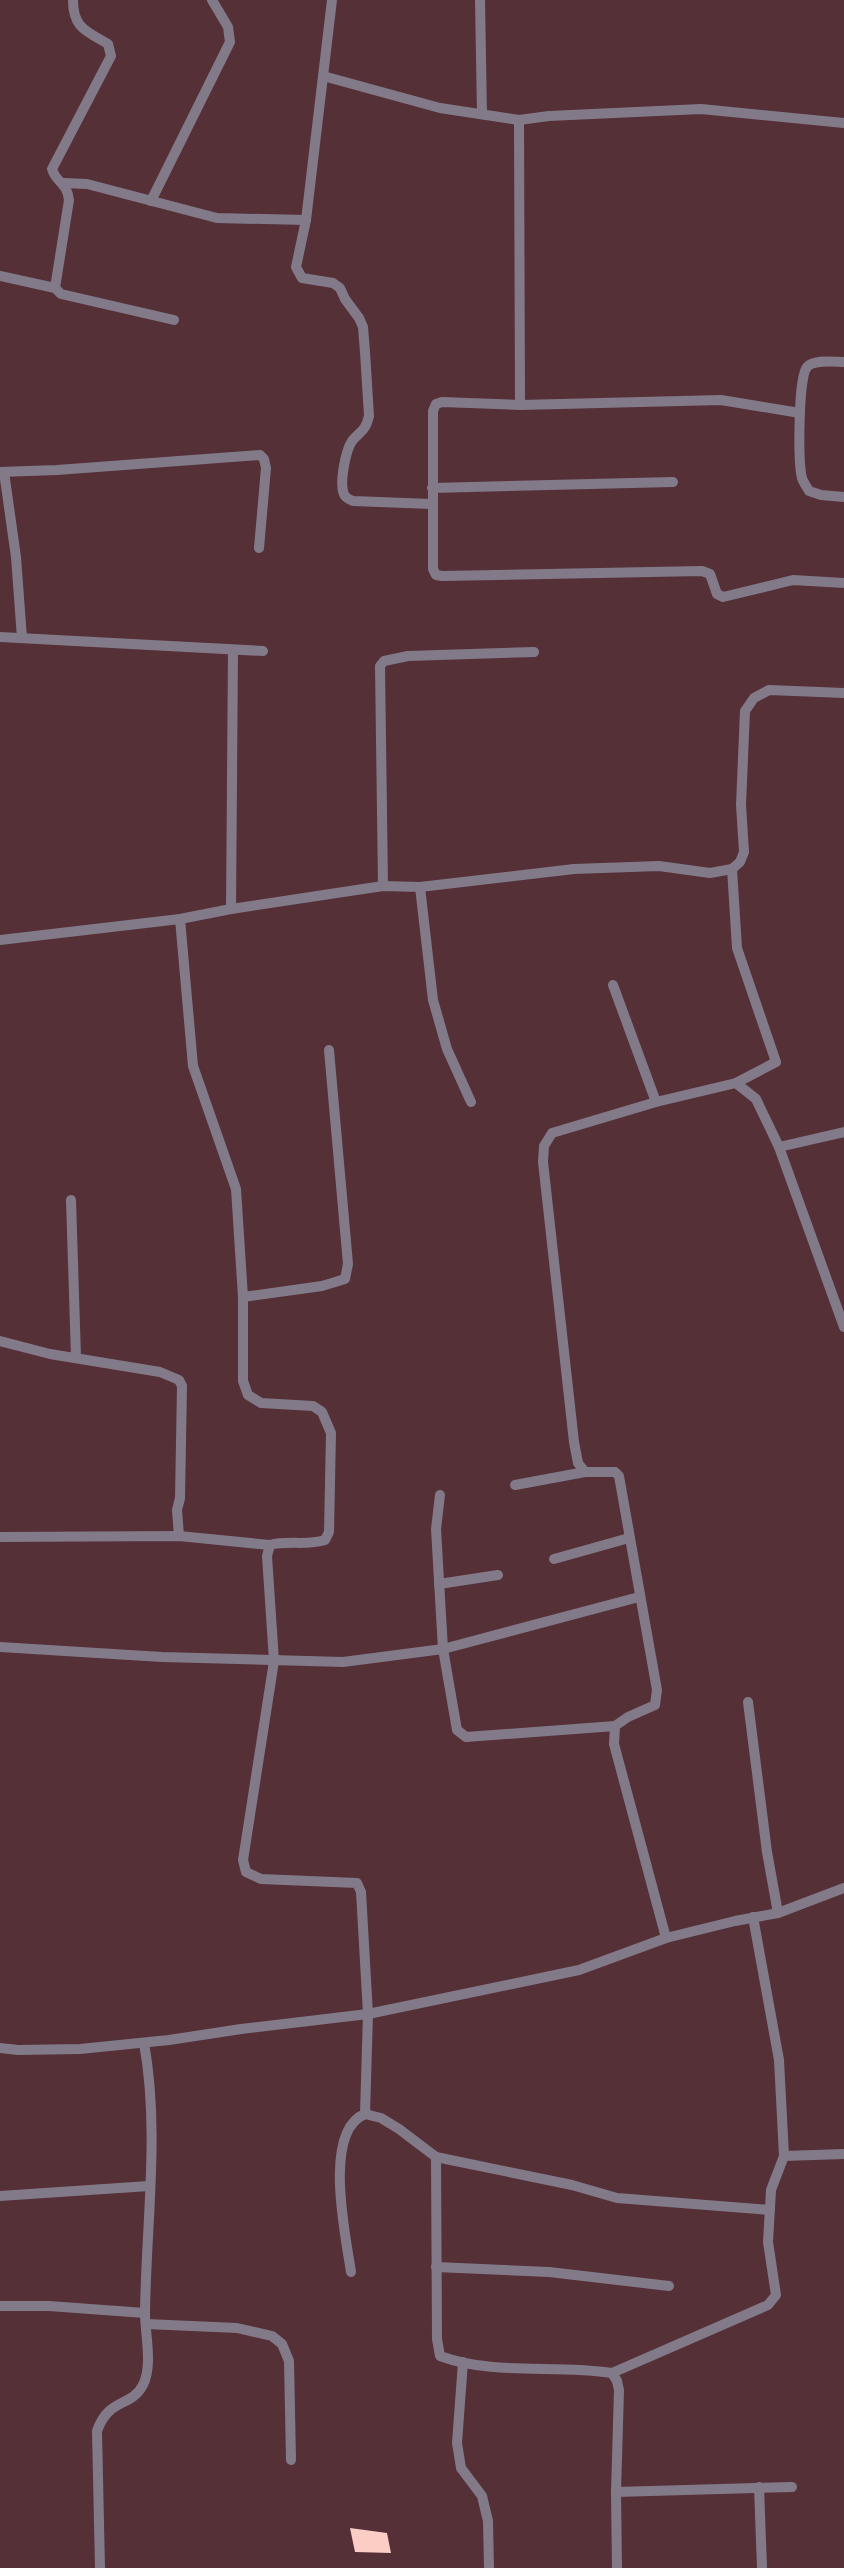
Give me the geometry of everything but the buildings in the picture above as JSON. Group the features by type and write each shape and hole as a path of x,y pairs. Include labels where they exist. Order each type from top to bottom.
{"street":[{"path":"55,288 69,200 68,191 64,183 54,176 52,169 56,158 111,56 108,44 79,26 73,14 73,0"},
{"path":"152,201 230,42 228,27 212,0"},
{"path":"332,0 306,220 296,267 298,274 307,280 332,282 340,288 362,327 369,416 366,429 353,440 345,455 342,491 345,497 353,501 431,504"},
{"path":"480,0 482,114"},
{"path":"323,76 440,108 519,120 549,116 700,109 844,123"},
{"path":"519,120 520,405"},
{"path":"64,183 87,184 217,218 306,220"},
{"path":"0,276 55,288 60,294 174,320"},
{"path":"844,362 815,362 808,365 802,374 800,413 802,479 809,492 844,497"},
{"path":"800,413 721,400 520,405 442,402 436,404 433,411 431,504 433,569 436,575 442,576 702,571 710,574 718,594 723,597 793,580 844,583"},
{"path":"22,638 16,557 2,472 260,455 264,460 266,468 259,548"},
{"path":"432,488 673,482"},
{"path":"0,636 263,652"},
{"path":"231,909 233,650"},
{"path":"383,886 380,666 384,661 408,656 534,652"},
{"path":"0,940 180,920 231,909 383,886 420,886 574,869 659,866 710,873 732,869 740,862 744,852 741,806 745,711 754,698 769,690 844,693"},
{"path":"585,1472 578,1463 574,1442 543,1162 544,1146 552,1133 656,1102 736,1083 776,1062 737,948 732,869"},
{"path":"420,886 433,1000 447,1049 472,1102"},
{"path":"0,1537 179,1536 270,1545 282,1542 316,1543 325,1540 328,1532 331,1433 322,1412 312,1406 261,1403 248,1395 243,1381 242,1297 236,1190 193,1066 180,920"},
{"path":"613,985 656,1102"},
{"path":"242,1297 322,1286 345,1279 348,1264 329,1050"},
{"path":"736,1083 756,1098 779,1147 844,1327"},
{"path":"779,1147 844,1132"},
{"path":"71,1200 76,1358"},
{"path":"0,1341 50,1354 160,1372 180,1380 182,1386 180,1498 177,1510 179,1536"},
{"path":"440,1495 436,1529 443,1650 457,1730 466,1737 615,1726 628,1717 655,1705 657,1690 619,1476 616,1472 585,1472 515,1485"},
{"path":"554,1559 629,1538"},
{"path":"270,1545 267,1556 274,1662 243,1860 246,1872 261,1879 357,1883 361,1892 368,2014 365,2114 350,2126 342,2147 341,2206 351,2272"},
{"path":"440,1584 498,1575"},
{"path":"0,1647 274,1662 343,1662 443,1650 639,1597"},
{"path":"748,1702 767,1852 778,1913"},
{"path":"615,1726 614,1744 666,1938"},
{"path":"0,2048 59,2050 144,2043 368,2014 579,1970 666,1938 778,1913 844,1888"},
{"path":"436,2157 437,2339 440,2356 463,2362 523,2369 612,2373 768,2305 776,2296 768,2242 771,2190 784,2156 779,2060 754,1917"},
{"path":"100,2568 97,2431 102,2417 112,2406 126,2402 143,2385 147,2369 145,2319 149,2186 148,2073 144,2043"},
{"path":"365,2114 381,2118 399,2128 436,2157 572,2185 617,2198 770,2210"},
{"path":"784,2156 844,2154"},
{"path":"0,2196 149,2186"},
{"path":"436,2268 549,2272 669,2286"},
{"path":"0,2306 48,2306 145,2319 237,2328 272,2336 282,2344 289,2361 291,2460"},
{"path":"463,2362 457,2443 461,2468 482,2496 488,2521 489,2568"},
{"path":"612,2373 617,2381 619,2390 616,2492 617,2568"},
{"path":"759,2487 762,2568"},
{"path":"616,2492 792,2487"}]}
